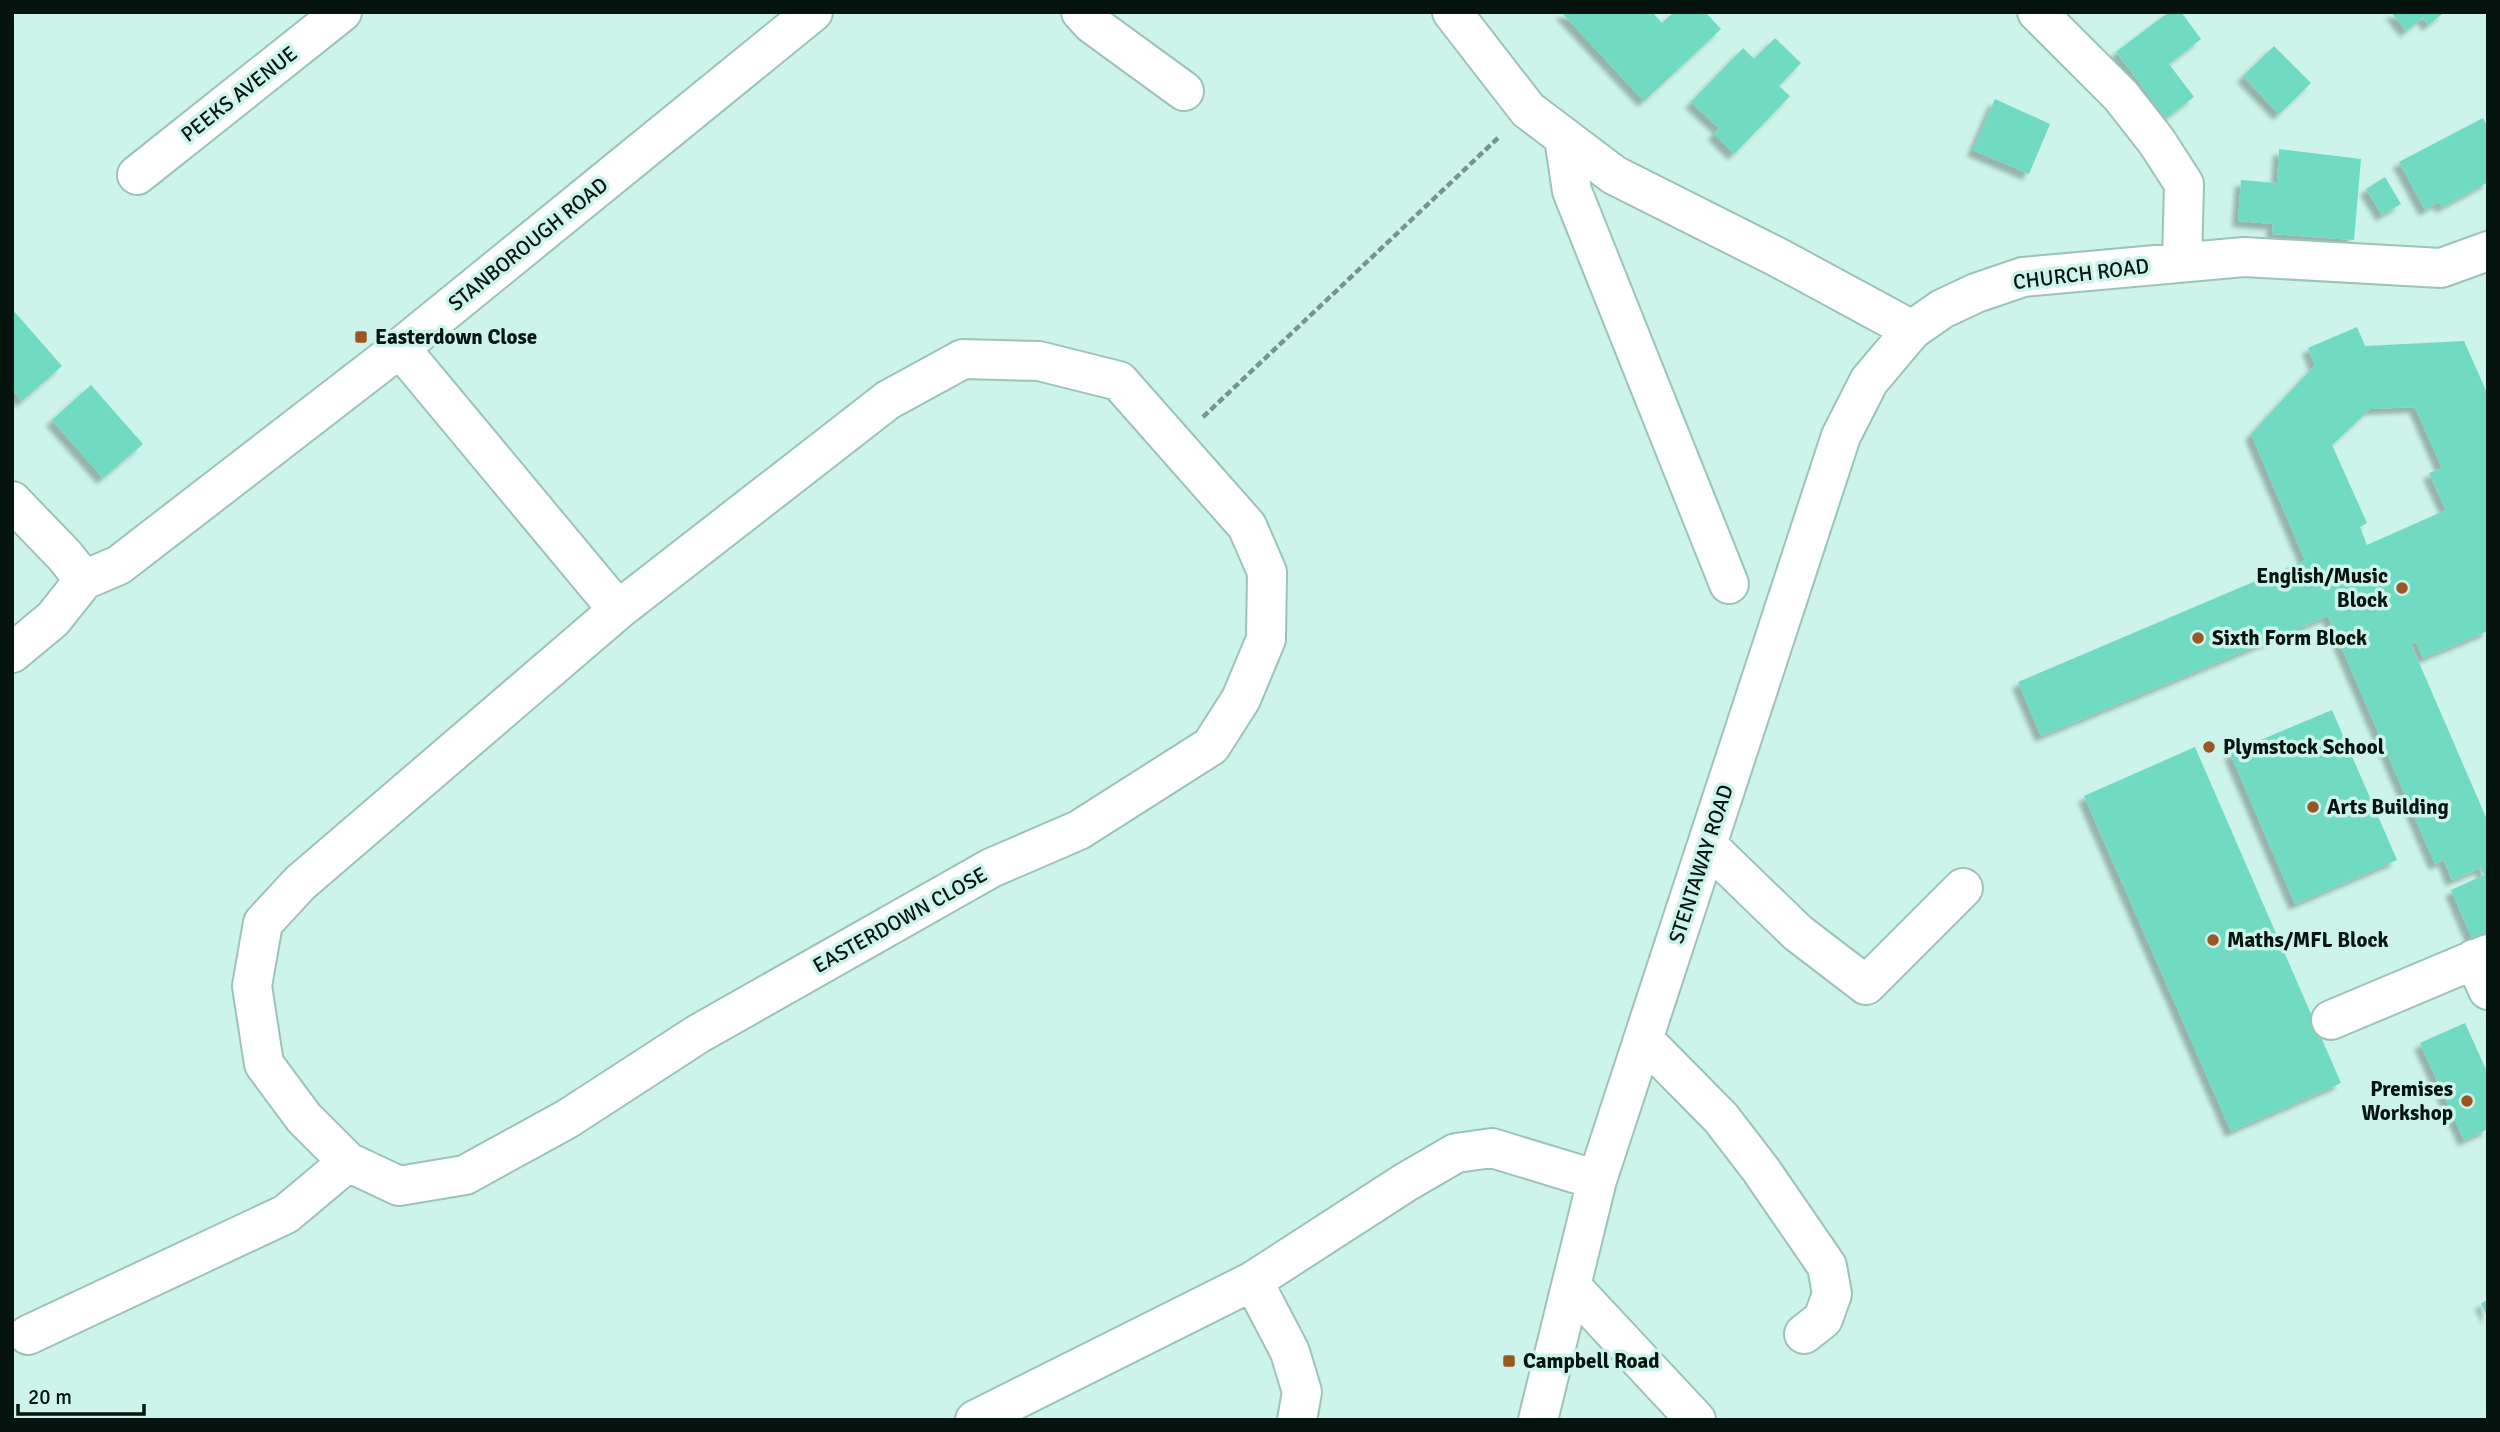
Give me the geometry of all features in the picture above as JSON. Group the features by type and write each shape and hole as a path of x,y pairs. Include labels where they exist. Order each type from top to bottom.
{"street":[{"name":"PEEKS AVENUE","path":"137,176 342,12"},
{"name":"STANBOROUGH ROAD","path":"12,653 53,619 84,580 119,565 400,348 813,12"},
{"path":"1081,12 1092,24 1184,91"},
{"path":"1452,12 1528,110 1614,175 1779,258 1912,330"},
{"path":"2037,12 2121,96 2157,142 2184,184 2182,262"},
{"path":"1564,138 1572,191 1729,584"},
{"name":"CHURCH ROAD","path":"1912,330 1942,309 1976,293 2023,277 2244,257 2441,268 2486,257"},
{"name":"STENTAWAY ROAD","path":"1538,1420 1597,1180 1842,436 1869,381 1912,330"},
{"path":"400,348 618,610"},
{"name":"EASTERDOWN CLOSE","path":"963,359 1039,361 1119,381 1247,526 1267,572 1266,639 1241,699 1211,746 1079,830 991,868 698,1034 568,1119 466,1175 399,1186 348,1162 304,1118 264,1065 252,986 263,923 300,883 618,610 888,400 963,359"},
{"path":"12,501 65,556 84,580"},
{"path":"1707,845 1798,933 1866,985 1962,888"},
{"path":"2330,1020 2483,968"},
{"path":"1643,1041 1721,1118 1761,1170 1827,1266 1832,1294 1823,1320 1804,1334"},
{"path":"975,1420 1253,1281 1406,1182 1456,1153 1492,1148 1597,1180"},
{"path":"29,1335 286,1214 348,1162"},
{"path":"1253,1281 1290,1352 1302,1392 1297,1420"},
{"path":"1571,1286 1696,1420"}],"path":[{"path":"1174,444 1528,110"}],"building":[{"path":"1561,12 1652,12 1662,23 1674,12 1705,12 1721,29 1644,101"},
{"path":"2169,12 2181,12 2201,39 2169,64 2194,97 2166,118 2116,52"},
{"path":"2391,12 2445,12 2428,25 2423,17 2406,31"},
{"path":"1775,38 1801,63 1779,86 1790,96 1734,154 1714,134 1719,128 1691,102 1743,48 1754,59"},
{"path":"2274,46 2311,83 2279,114 2243,76"},
{"path":"1995,99 2050,124 2029,174 1973,150"},
{"path":"2483,118 2488,128 2488,182 2442,207 2439,202 2425,210 2399,162"},
{"path":"2279,149 2361,159 2354,240 2272,234 2273,224 2238,221 2241,180 2277,183"},
{"path":"2385,177 2401,204 2382,215 2366,189"},
{"path":"12,309 62,366 22,401 12,389"},
{"name":"English/Music Block","path":"2357,327 2365,346 2464,341 2488,395 2488,631 2423,658 2416,642 2411,644 2488,822 2488,940 2475,945 2451,890 2484,875 2481,868 2452,880 2444,860 2435,864 2328,616 2041,736 2018,682 2305,560 2251,434 2315,365 2308,348","holes":["2415,407 2442,468 2429,473 2446,510 2367,545 2360,527 2367,523 2332,445 2370,409"]},
{"path":"91,385 143,444 103,478 52,420"},
{"name":"Arts Building","path":"2332,710 2397,860 2295,904 2230,753"},
{"name":"Maths/MFL Block","path":"2195,747 2341,1083 2231,1131 2084,796"},
{"name":"Premises Workshop","path":"2465,1023 2488,1074 2488,1129 2464,1140 2420,1043"},
{"path":"2488,1300 2488,1319 2481,1303"}],"place":[{"name":"Easterdown Close","path":"361,337"},
{"name":"English/Music Block","path":"2402,588"},
{"name":"Sixth Form Block","path":"2198,638"},
{"name":"Plymstock School","path":"2209,747"},
{"name":"Arts Building","path":"2313,807"},
{"name":"Maths/MFL Block","path":"2213,940"},
{"name":"Premises Workshop","path":"2467,1101"},
{"name":"Campbell Road","path":"1509,1361"}]}
